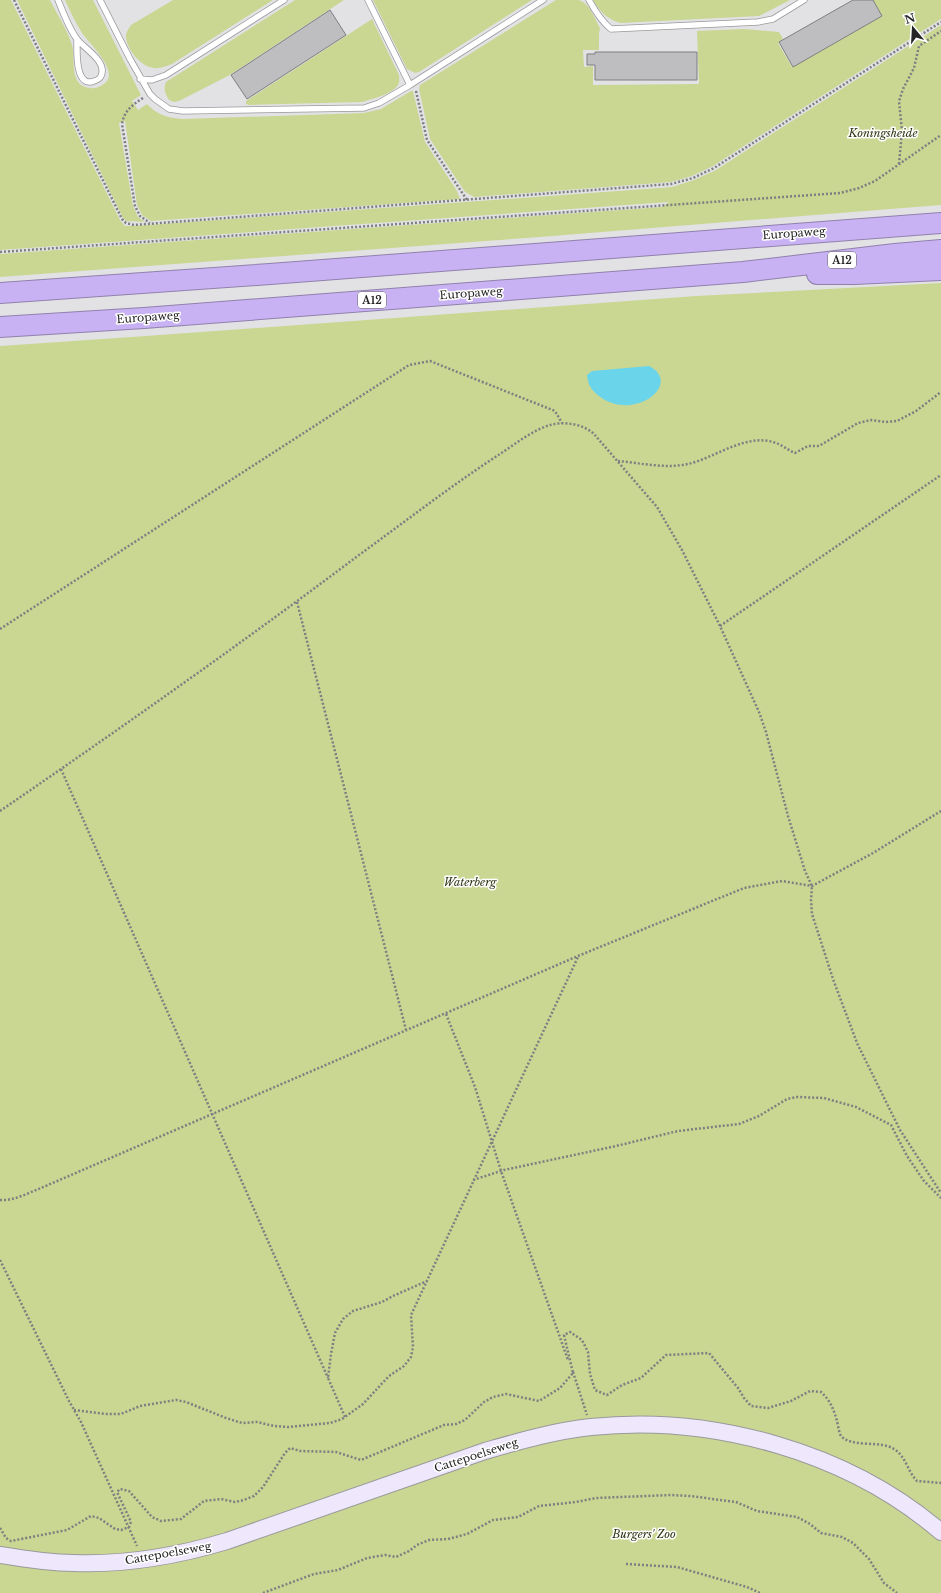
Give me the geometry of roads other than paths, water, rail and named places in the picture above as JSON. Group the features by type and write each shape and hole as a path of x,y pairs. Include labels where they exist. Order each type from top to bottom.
{"highway":[{"name":"Europaweg","path":"0,293 262,275 941,223"},
{"name":"Europaweg","path":"0,327 144,318 743,272 941,250"},
{"path":"743,272 854,274 941,270"}],"street":[{"name":"Cattepoelseweg","path":"0,1555 73,1563 129,1562 192,1551 221,1543 512,1443 553,1433 591,1427 634,1424 683,1426 734,1434 783,1447 820,1460 864,1481 892,1497 941,1532"}],"lane":[{"path":"58,0 77,40 99,61 102,67 102,72 101,77 98,80 86,82 82,78 78,63 77,40"},
{"path":"100,0 140,79 150,94 169,109 183,111 364,108 379,103 412,84 543,0"},
{"path":"140,79 152,80 166,75 284,0"},
{"path":"368,0 412,84"},
{"path":"589,0 597,14 611,29 758,22 773,19 804,0"}],"water":[{"path":"649,366 658,374 661,382 658,391 650,398 639,403 626,405 612,403 596,394 588,382 587,375 592,371"}],"park label":[{"name":"Koningsheide","path":"883,133"},
{"name":"Waterberg","path":"470,882"},
{"name":"Burgers' Zoo","path":"644,1534"}]}
